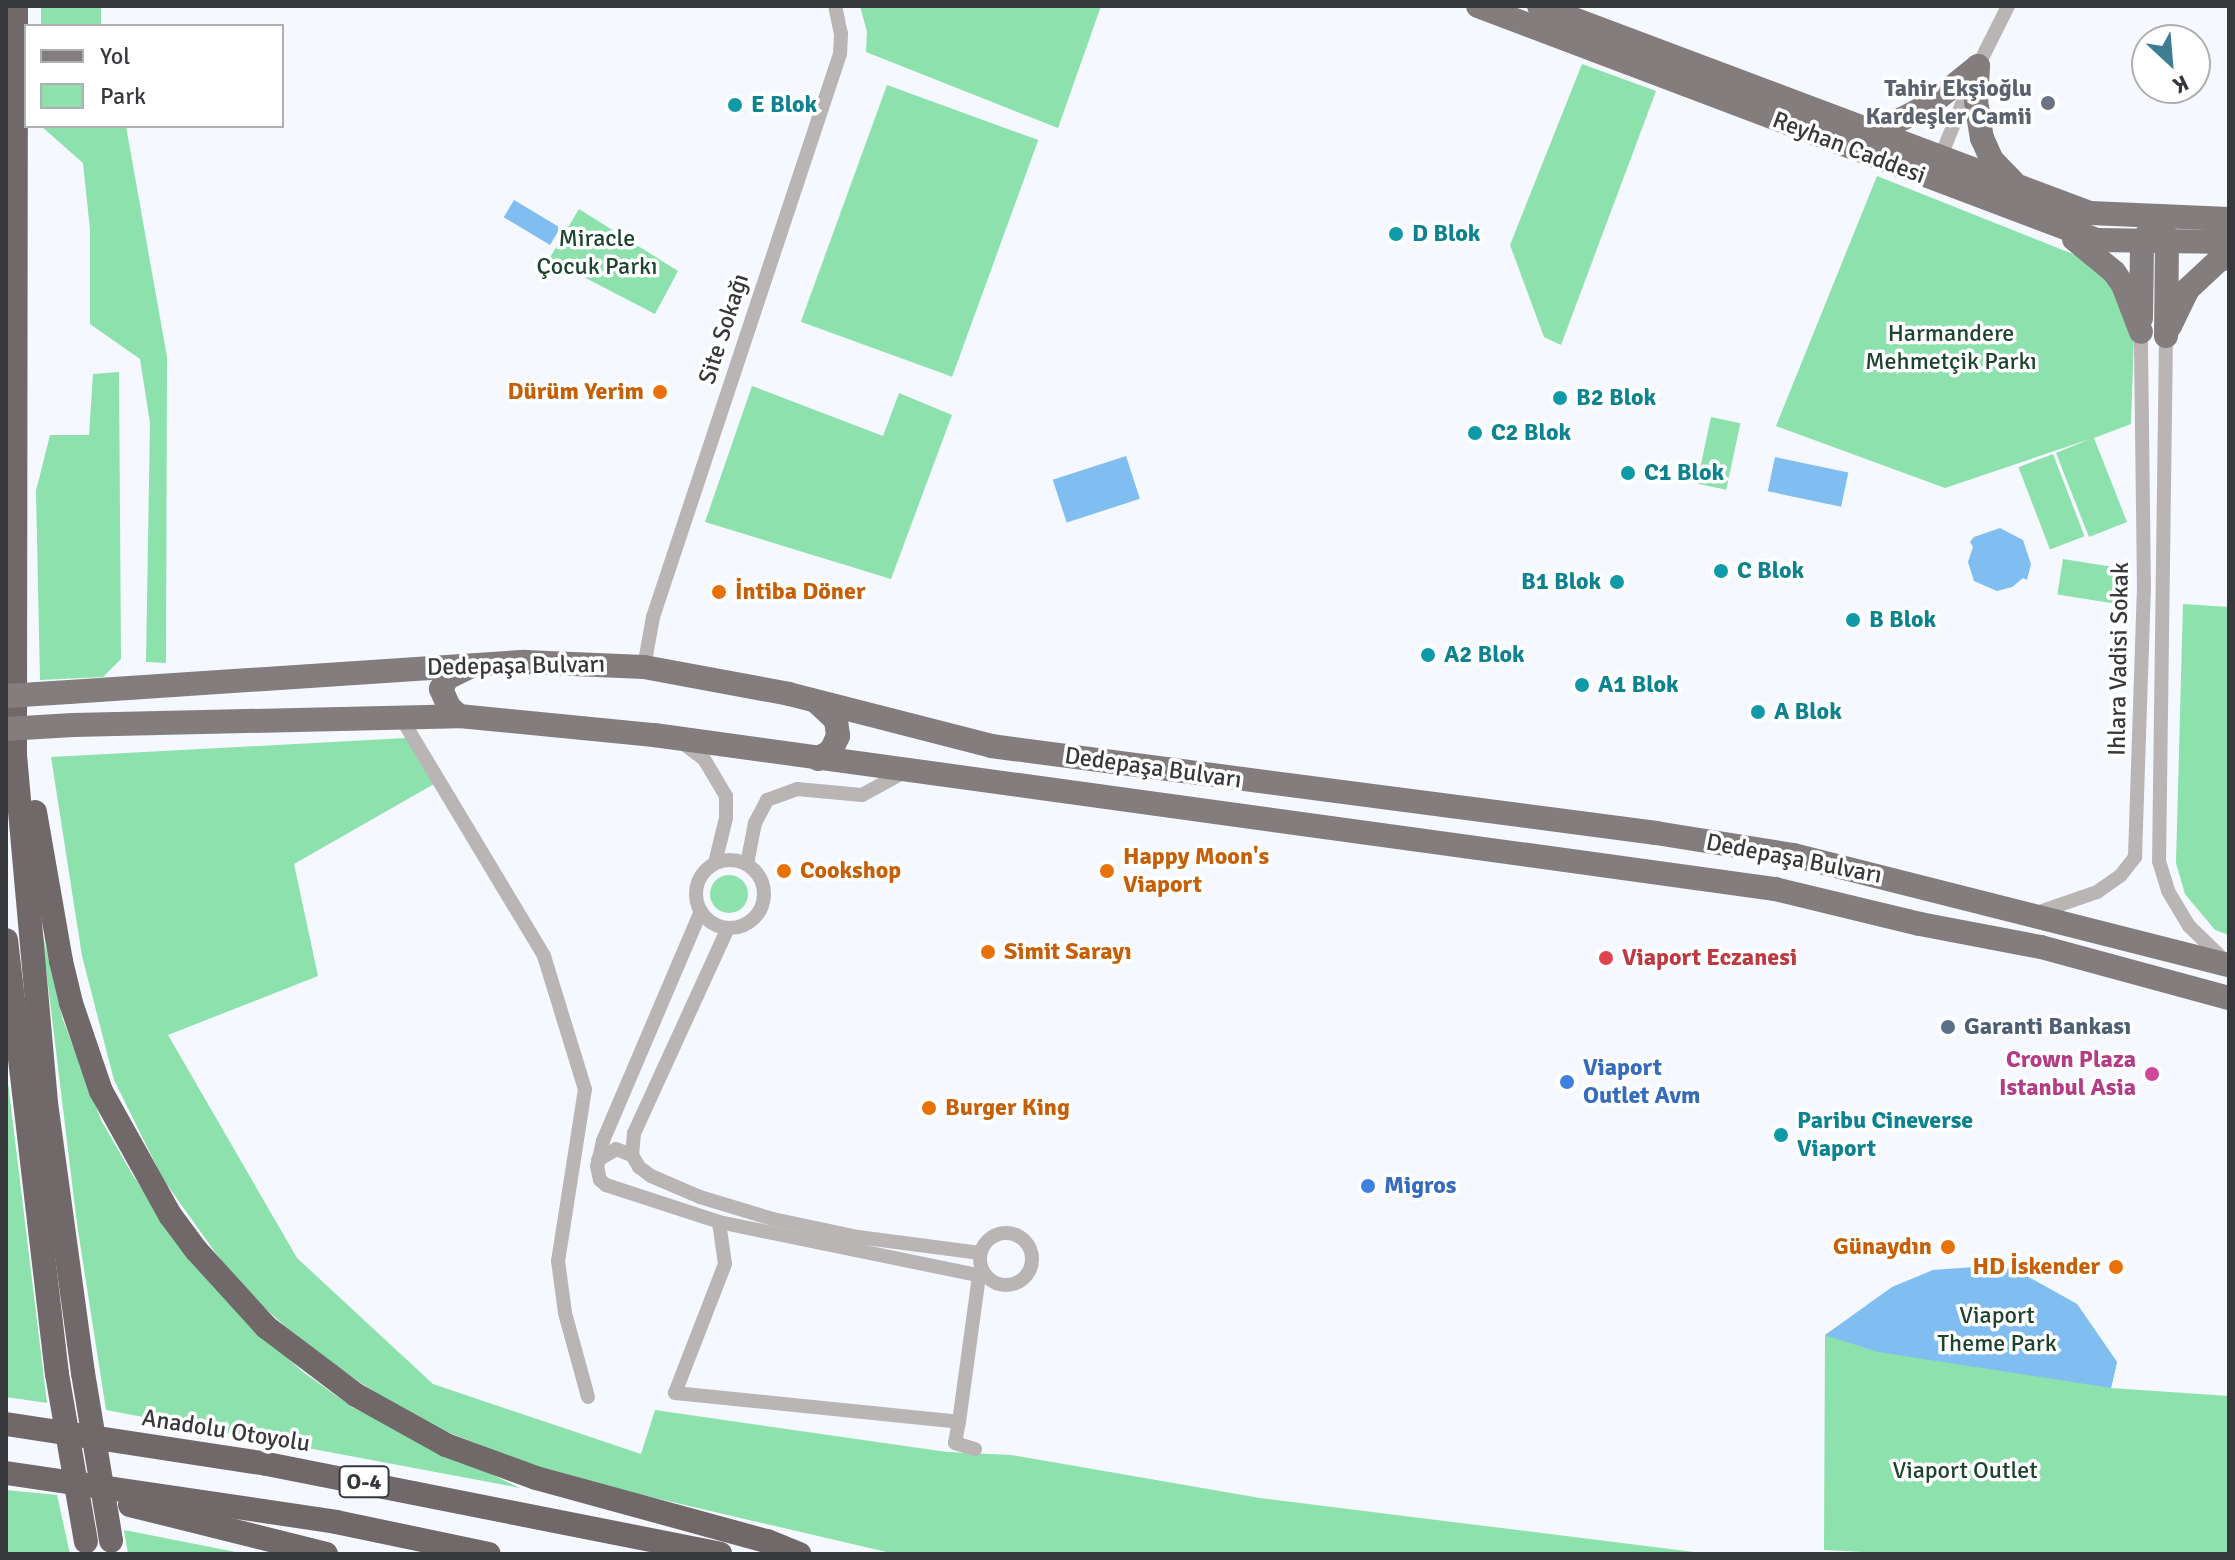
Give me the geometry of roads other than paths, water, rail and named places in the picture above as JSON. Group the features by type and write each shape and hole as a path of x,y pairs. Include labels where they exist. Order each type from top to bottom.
{"highway":[{"path":"16,6 14,522 18,639 15,755 46,1103 83,1373 100,1548"},
{"path":"18,639 40,843 71,1003 101,1091 122,1134 162,1203 196,1250 266,1327 308,1362 356,1395 446,1445 536,1478 767,1541 800,1554"},
{"path":"6,940 57,1374 100,1548"},
{"name":"Anadolu Otoyolu","path":"6,1424 267,1464 720,1554"},
{"path":"17,1474 326,1554"},
{"name":"O-4","path":"17,1474 336,1522 489,1554"}],"main road":[{"name":"Reyhan Caddesi","path":"1478,6 1935,168 2017,186 2090,213 2229,219"},
{"name":"Reyhan Caddesi","path":"1539,6 1870,130 1935,168 2058,227 2097,240 2229,242"},
{"path":"1870,130 1902,119 1932,103 1978,66"},
{"path":"1978,66 1976,101 1982,138 1992,160 2017,186"},
{"path":"2141,332 2142,243 2158,217"},
{"path":"2158,217 2167,241 2166,336"},
{"path":"2058,227 2114,272 2141,332"},
{"path":"2166,336 2188,289 2218,261 2229,256"},
{"name":"Dedepaşa Bulvarı","path":"6,696 525,662 644,667 789,694 991,746 1656,833 1793,855 2229,964"},
{"path":"459,716 449,707 441,689 447,678 475,665"},
{"path":"818,703 836,720 838,736 831,751 818,759"},
{"name":"Dedepaşa Bulvarı","path":"6,729 459,716 676,739 1775,889 1920,924 2041,947 2229,998"}],"street":[{"name":"Site Sokağı","path":"644,667 653,617 840,54 841,34 835,6"},
{"path":"1935,168 1978,66 2008,6"},
{"name":"Ihlara Vadisi Sokak","path":"2024,914 2049,911 2083,900 2111,884 2135,857 2144,591 2141,332"},
{"path":"2166,336 2159,861 2168,891 2189,926 2229,964"},
{"path":"400,716 544,956 585,1089 558,1261 565,1313 588,1397"},
{"path":"676,739 704,759 726,796 726,818 715,863"},
{"path":"747,864 755,823 767,800 797,789 862,795 906,771"},
{"path":"725,860 747,864 762,881 763,903 750,922 728,928 717,925 701,911 697,901 699,879 715,863 725,860"},
{"path":"701,911 598,1160 600,1180 606,1185 719,1222 982,1276 1000,1285 1016,1283 1029,1272 1032,1255 1023,1239 1007,1232 990,1238 980,1253 982,1276 955,1443 975,1449"},
{"path":"622,1189 634,1181 639,1121 728,928"},
{"path":"598,1160 616,1149 636,1161 651,1176 700,1197 773,1219 883,1241 980,1253"},
{"path":"719,1222 725,1264 675,1393 959,1422"}],"water":[{"path":"514,200 560,228 550,245 504,217"},
{"path":"1126,456 1140,499 1067,523 1053,480"},
{"path":"1775,457 1848,473 1841,507 1768,491"},
{"path":"2000,528 2023,540 2031,564 2027,580 2023,578 2012,587 1997,591 1974,581 1968,562 1973,547 1970,542 1974,537"},
{"name":"Viaport Theme Park","path":"2012,1268 2077,1304 2117,1362 2111,1388 1878,1352 1825,1335 1892,1287 1933,1270"}],"place":[{"name":"Tahir Ekşioğlu Kardeşler Camii","path":"2048,103"},
{"name":"E Blok","path":"735,105"},
{"name":"D Blok","path":"1396,234"},
{"name":"Dürüm Yerim","path":"660,392"},
{"name":"B2 Blok","path":"1560,398"},
{"name":"C2 Blok","path":"1475,433"},
{"name":"C1 Blok","path":"1628,473"},
{"name":"C Blok","path":"1721,571"},
{"name":"B1 Blok","path":"1617,582"},
{"name":"İntiba Döner","path":"719,592"},
{"name":"B Blok","path":"1853,620"},
{"name":"A2 Blok","path":"1428,655"},
{"name":"A1 Blok","path":"1582,685"},
{"name":"A Blok","path":"1758,712"},
{"name":"Cookshop","path":"784,871"},
{"name":"Happy Moon's Viaport","path":"1107,871"},
{"name":"Simit Sarayı","path":"988,952"},
{"name":"Viaport Eczanesi","path":"1606,958"},
{"name":"Garanti Bankası","path":"1948,1027"},
{"name":"Crown Plaza Istanbul Asia","path":"2152,1074"},
{"name":"Viaport Outlet Avm","path":"1567,1082"},
{"name":"Burger King","path":"929,1108"},
{"name":"Paribu Cineverse Viaport","path":"1781,1135"},
{"name":"Migros","path":"1368,1186"},
{"name":"Günaydın","path":"1948,1247"},
{"name":"HD İskender","path":"2116,1267"}],"park label":[{"name":"Miracle Çocuk Parkı","path":"597,253"},
{"name":"Harmandere Mehmetçik Parkı","path":"1951,348"},
{"name":"Viaport Outlet","path":"1965,1471"}]}
